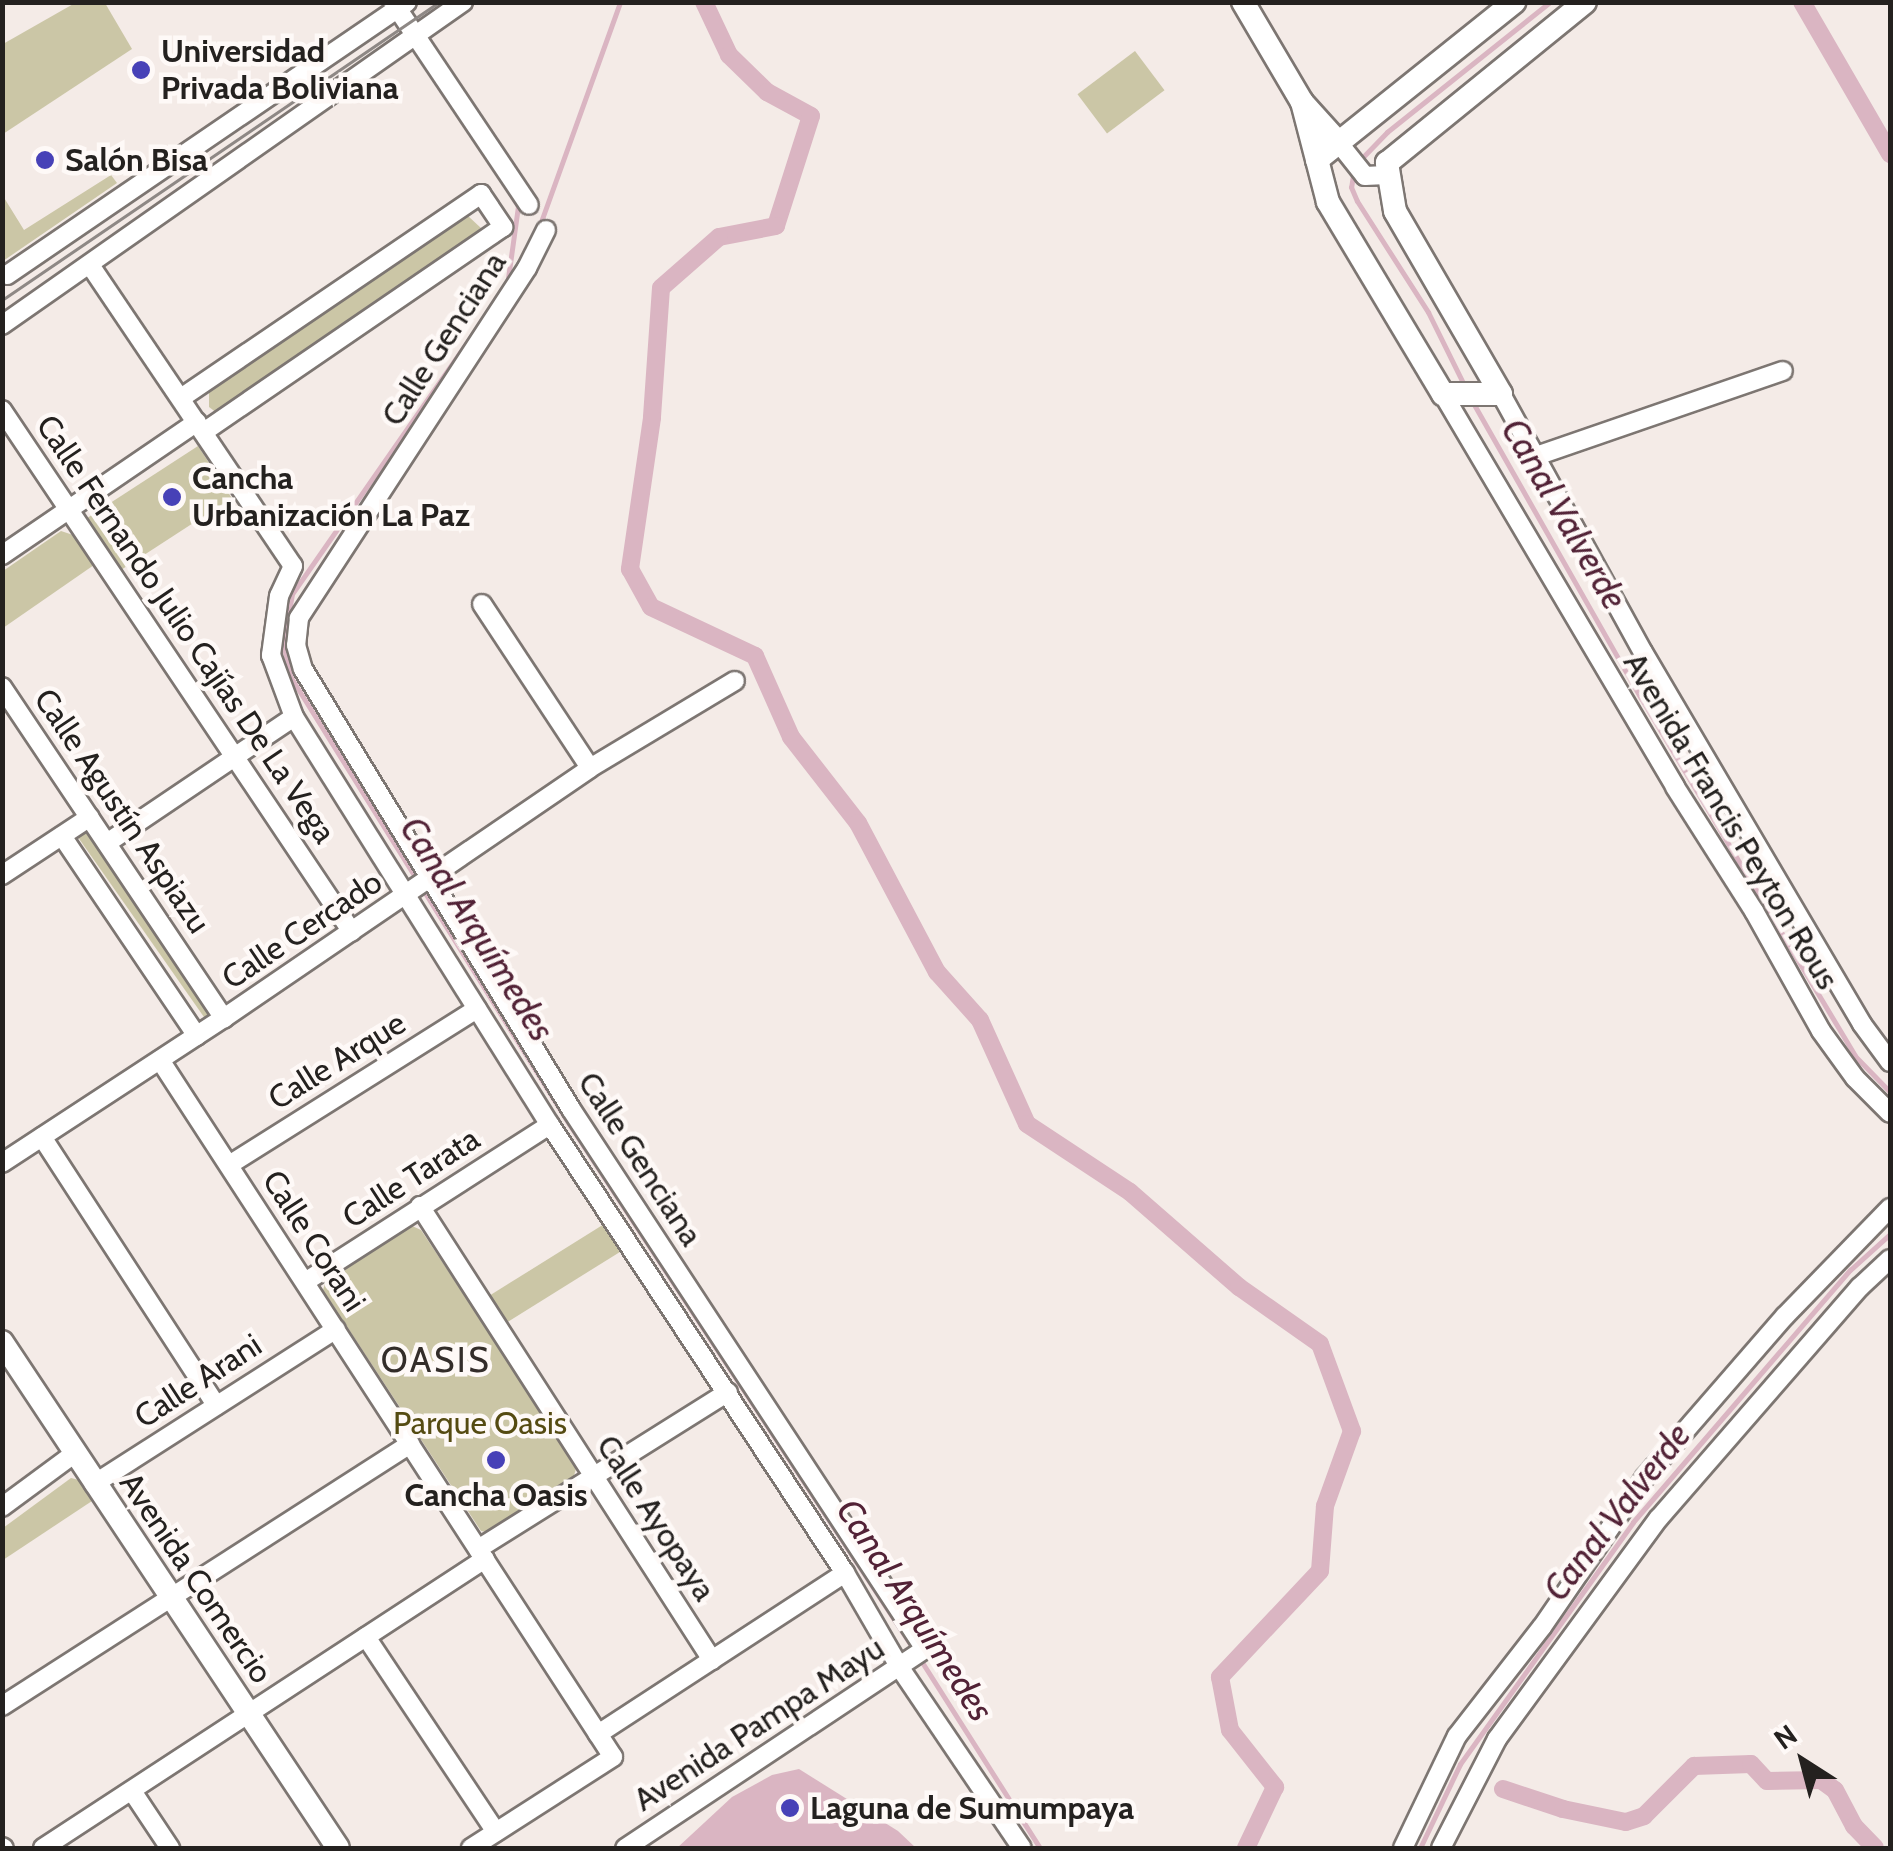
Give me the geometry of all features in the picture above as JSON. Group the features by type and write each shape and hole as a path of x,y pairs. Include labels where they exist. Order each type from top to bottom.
{"street":[{"path":"2,324 464,2"},
{"path":"1243,2 1302,102 1342,150 1375,176 1491,395 1536,456 1642,652 1862,1024 1890,1062"},
{"path":"1317,160 1342,150 1514,2"},
{"path":"1375,176 1396,152 1585,2"},
{"path":"7,276 399,5 528,205"},
{"path":"1302,102 1328,202 1450,394 1491,395"},
{"path":"2,555 503,227 481,194 180,398"},
{"name":"Calle Genciana","path":"546,230 527,268 299,618 296,645 304,669 477,1008 845,1573 912,1660"},
{"path":"90,265 201,427"},
{"path":"1536,456 1784,371"},
{"name":"Avenida Francis Peyton Rous","path":"1450,394 1821,1031 1854,1078 1890,1113"},
{"name":"Calle Fernando Julio Cajías De La Vega","path":"2,410 352,932"},
{"name":"Calle Genciana","path":"201,427 293,566 279,596 271,655 294,717 417,888 635,1208 912,1660 1022,1848"},
{"path":"482,604 590,768"},
{"name":"Calle Cercado","path":"2,1163 224,1018 590,768 735,680"},
{"name":"Calle Agustín Aspiazu","path":"4,691 224,1018"},
{"path":"107,843 294,717"},
{"path":"2,875 90,817"},
{"name":"Calle Agustín Aspiazu","path":"62,836 197,1036"},
{"name":"Calle Arque","path":"229,1165 477,1008"},
{"name":"Calle Corani","path":"160,1060 613,1757 496,1832"},
{"name":"Calle Tarata","path":"305,1282 550,1125"},
{"path":"42,1137 216,1405"},
{"name":"Calle Ayopaya","path":"420,1206 712,1660"},
{"path":"1403,1848 1457,1736 1542,1627 1646,1477 1785,1316 1890,1208"},
{"path":"1442,1848 1497,1739 1658,1518 1860,1287 1890,1259"},
{"name":"Calle Arani","path":"94,1484 336,1329"},
{"name":"Avenida Comercio","path":"2,1342 338,1848"},
{"path":"43,1848 366,1637 593,1476 728,1392"},
{"path":"2,1706 410,1444"},
{"path":"2,1508 74,1454"},
{"path":"598,1734 845,1573"},
{"path":"366,1637 496,1832 470,1848"},
{"name":"Avenida Pampa Mayu","path":"625,1848 912,1660"},
{"path":"132,1790 170,1848"}],"green space":[{"path":"75,3 105,3 132,49 3,134 3,44"},
{"path":"1135,51 1164,90 1107,133 1077,94"},
{"path":"111,175 117,183 3,261 3,196 24,230"},
{"path":"467,215 482,229 479,237 217,413 209,407 209,390"},
{"path":"198,446 232,498 119,571 86,519"},
{"path":"61,531 73,535 94,565 3,628 3,571"},
{"path":"84,830 214,1016 207,1021 77,835"},
{"path":"609,1221 626,1248 504,1324 487,1297"},
{"name":"Parque Oasis","path":"410,1225 421,1230 577,1465 572,1483 492,1533 481,1531 323,1290 327,1277"},
{"path":"71,1478 79,1480 92,1501 3,1560 3,1528"}],"shaded area":[{"name":"Laguna de Sumumpaya","path":"799,1769 898,1831 916,1848 677,1848 732,1797 772,1775"}],"waterway":[{"name":"Canal Arquímedes","path":"538,230 620,2"},
{"path":"704,2 729,55 767,92 811,116 776,226 719,237 661,288 652,418 630,569 651,607 755,656 791,737 858,823 937,972 980,1020 1027,1124 1130,1192 1239,1287 1320,1344 1352,1431 1325,1506 1320,1571 1220,1677 1230,1730 1275,1787 1246,1848"},
{"name":"Canal Valverde","path":"1360,160 1387,132 1550,2"},
{"path":"1802,2 1890,154"},
{"path":"495,169 518,206 507,285"},
{"name":"Canal Valverde","path":"1354,169 1351,187 1357,201 1428,312 1465,387"},
{"name":"Canal Arquímedes","path":"488,312 292,594 283,643 290,676 569,1124 914,1650"},
{"name":"Canal Valverde","path":"1472,401 1641,698 1855,1056 1890,1092"},
{"name":"Canal Valverde","path":"1420,1848 1460,1764 1633,1522 1850,1270 1890,1234"},
{"name":"Canal Arquímedes","path":"920,1659 1040,1848"},
{"path":"1503,1789 1563,1809 1626,1822 1644,1816 1694,1766 1751,1764 1767,1781 1821,1780 1835,1790 1854,1826 1875,1848"}],"tram line":[{"path":"2,300 439,2"}],"place":[{"name":"Universidad Privada Boliviana","path":"141,70"},
{"name":"Salón Bisa","path":"45,160"},
{"name":"Cancha Urbanización La Paz","path":"172,497"},
{"name":"Cancha Oasis","path":"496,1460"},
{"name":"Laguna de Sumumpaya","path":"790,1808"}],"district":[{"name":"OASIS","path":"436,1360"}]}
